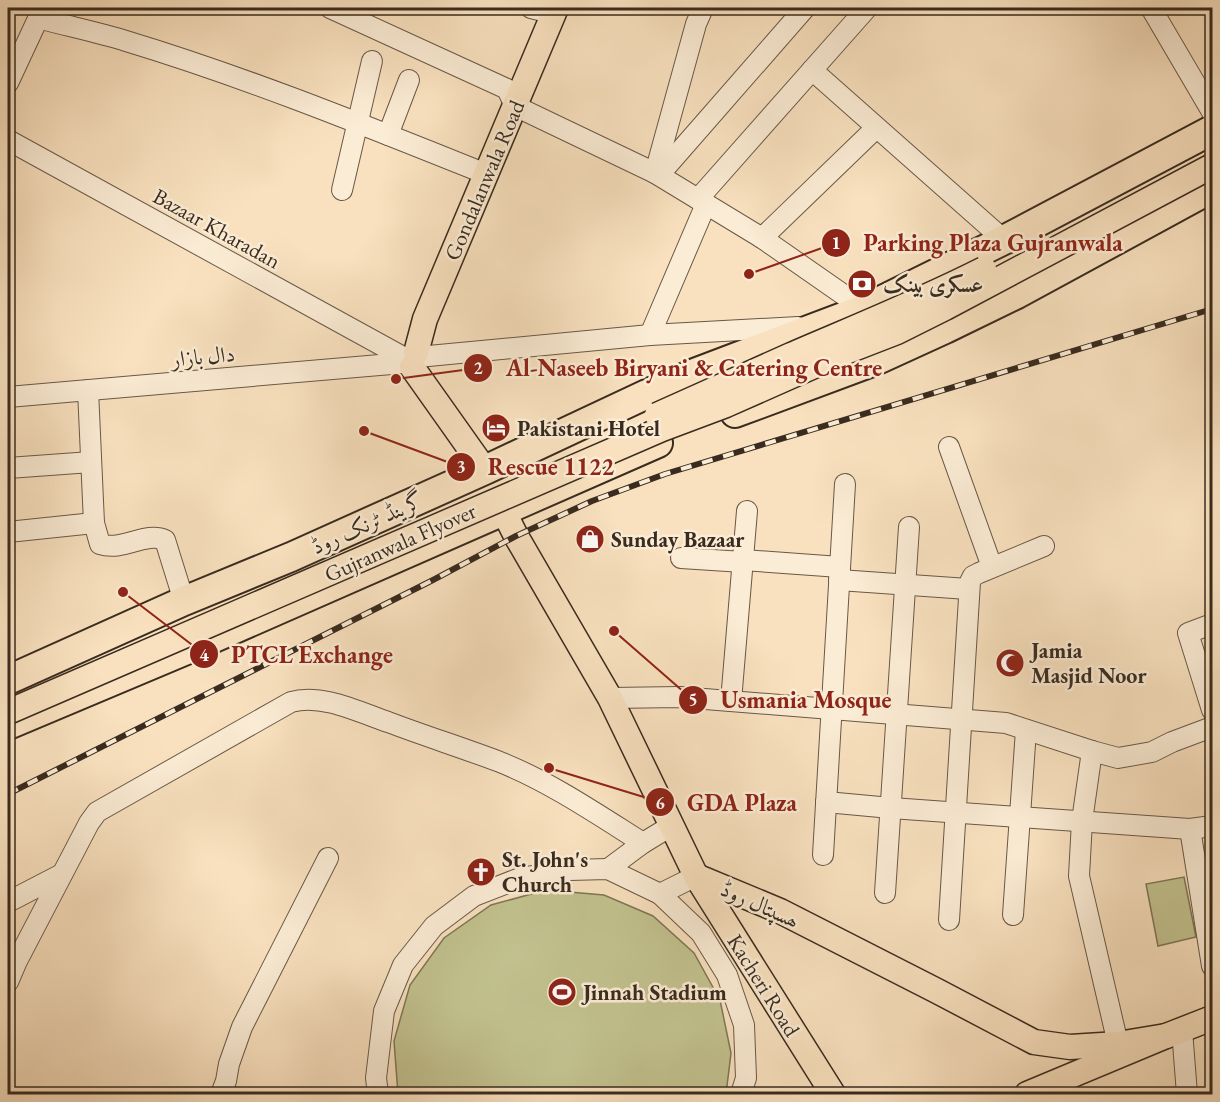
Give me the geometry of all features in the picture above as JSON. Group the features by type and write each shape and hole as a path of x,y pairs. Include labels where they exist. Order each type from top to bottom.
{"highway":[{"name":"گرینڈ ٹرنک روڈ","path":"8,680 184,601 291,557 697,372 864,309 1004,240 1212,130"},
{"name":"گرینڈ ٹرنک روڈ","path":"8,725 313,595 663,441 776,396 875,361 1017,294 1212,188"},
{"path":"647,394 663,441"},
{"path":"291,557 313,595"}],"main road":[{"name":"Gondalanwala Road","path":"410,358 511,98 542,8"},
{"name":"Gondalanwala Road","path":"410,358 423,299 476,170 511,98"},
{"name":"Gujranwala Flyover","path":"8,695 538,468 939,292 1212,150"},
{"name":"Gujranwala Flyover","path":"8,712 662,429 726,405 897,332 956,303 1212,166"},
{"path":"410,358 485,470"},
{"name":"ھسپتال روڈ","path":"504,512 610,698 696,876 780,911 1034,1042 1070,1047 1118,1044 1174,1033"},
{"name":"Kacheri Road","path":"696,876 833,1095"},
{"path":"1027,1095 1212,1018"}],"street":[{"path":"330,8 657,174 762,238 864,309"},
{"path":"657,174 696,24 703,8"},
{"path":"657,174 805,8"},
{"path":"650,335 702,201 867,8"},
{"path":"1151,8 1212,112"},
{"path":"8,83 40,13 189,61 358,123 476,170"},
{"path":"342,190 372,61"},
{"path":"812,70 1004,240"},
{"path":"388,135 409,80"},
{"path":"762,238 876,128"},
{"name":"Bazaar Kharadan","path":"8,140 410,358"},
{"name":"دال بازار","path":"8,397 650,335 819,326"},
{"path":"88,390 94,523 100,544 118,546 151,537 165,540 184,601"},
{"path":"949,447 992,567"},
{"path":"8,468 92,462"},
{"path":"823,855 845,484"},
{"path":"731,701 747,512"},
{"path":"8,532 94,523"},
{"path":"885,893 909,527"},
{"path":"949,920 968,589 974,576 1044,546"},
{"path":"681,558 743,561 905,584 968,589"},
{"path":"1212,624 1188,633 1212,710"},
{"path":"610,698 680,697 1006,723 1118,758 1152,752 1212,727"},
{"path":"9,974 97,812 300,699 334,704 501,763 542,782 643,843"},
{"path":"1013,915 1026,730"},
{"path":"1092,751 1082,821 1079,876 1118,1044"},
{"path":"826,802 1190,828 1212,825"},
{"path":"608,869 671,826"},
{"path":"1190,828 1212,966"},
{"path":"221,1095 242,1027 328,858"},
{"path":"378,1095 376,1078 384,1011 403,965 434,926 474,896 520,878 569,870 608,869 660,894 701,933 726,975 744,1025 746,1078 741,1095"},
{"path":"8,902 62,874"},
{"path":"660,894 696,876"},
{"path":"735,1000 747,958"},
{"path":"1174,1033 1187,1095"}],"green space":[{"path":"1184,877 1196,937 1158,946 1146,884"},
{"name":"Jinnah Stadium","path":"546,890 604,895 653,916 694,953 720,1000 731,1053 726,1094 398,1094 394,1041 410,985 444,938 491,905"}],"railway":[{"path":"8,794 516,536 592,501 665,474 1212,309"}],"place":[{"name":"Parking Plaza Gujranwala","path":"749,274"},
{"name":"عسکری بینک","path":"862,284"},
{"name":"Al-Naseeb Biryani & Catering Centre","path":"396,379"},
{"name":"Pakistani Hotel","path":"496,428"},
{"name":"Rescue 1122","path":"364,431"},
{"name":"Sunday Bazaar","path":"590,539"},
{"name":"PTCL Exchange","path":"123,592"},
{"name":"Usmania Mosque","path":"614,631"},
{"name":"Jamia Masjid Noor","path":"1010,663"},
{"name":"GDA Plaza","path":"549,768"},
{"name":"St. John's Church","path":"481,872"},
{"name":"Jinnah Stadium","path":"562,992"}]}
